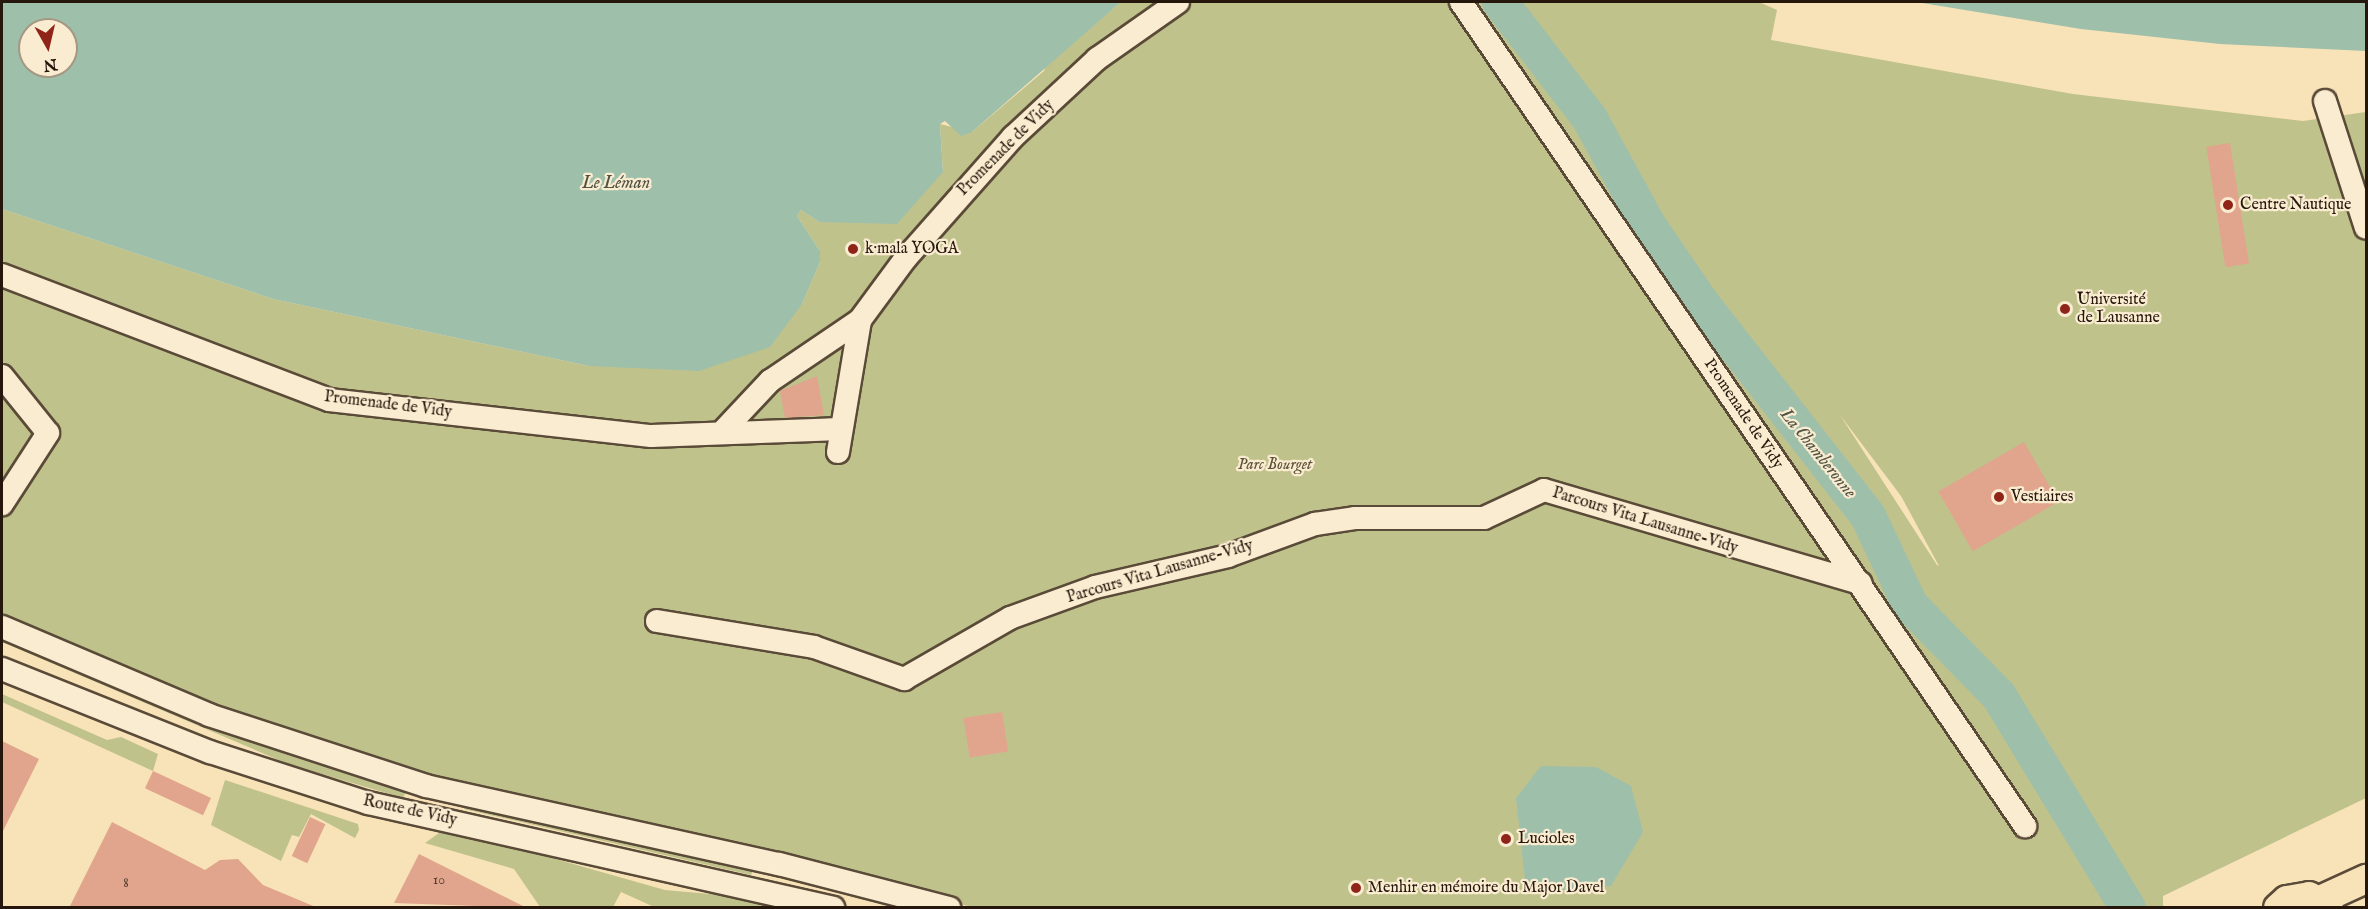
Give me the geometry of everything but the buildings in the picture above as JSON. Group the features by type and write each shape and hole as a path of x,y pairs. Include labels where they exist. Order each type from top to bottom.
{"main road":[{"path":"2278,908 2298,896 2325,904 2367,879"}],"street":[{"name":"Promenade de Vidy","path":"723,431 770,381 860,320 942,212 1012,137 1097,59 1178,2"},
{"name":"Promenade de Vidy","path":"1461,2 1861,583 2025,826"},
{"path":"2325,101 2367,228"},
{"name":"Promenade de Vidy","path":"2,275 329,400 651,436 723,431 840,429"},
{"name":"Promenade de Vidy","path":"838,452 840,429 860,320"},
{"path":"2,376 48,433 2,504"},
{"name":"Parcours Vita Lausanne-Vidy","path":"657,621 814,647 904,679 1010,618 1095,587 1228,556 1315,524 1354,518 1484,518 1544,490 1776,561 1861,583"},
{"path":"2,627 209,715 426,786 779,864 949,908"},
{"name":"Route de Vidy","path":"2,669 210,752 368,803 833,908"}],"green space":[{"name":"Parc Bourget","path":"1121,2 1759,2 1777,10 1771,40 2073,94 2303,121 2366,112 2366,798 2163,896 2163,907 976,908 760,854 751,875 464,809 465,786 414,775 403,798 288,764 2,642 2,209 273,299 589,366 802,304 820,262 820,251 797,216 801,210 819,222 943,172 940,124 972,132 1044,71 1052,50 1059,55","holes":["1840,415 1901,496 1939,566"]},
{"path":"2,694 107,740 121,737 158,754 153,771 2,702"},
{"path":"225,780 358,824 359,830 355,838 311,814 299,837 292,835 281,861 211,825"},
{"path":"446,828 665,890 744,897 783,907 652,906 621,892 613,907 540,907 514,869 425,843"}],"water":[{"name":"Le Léman","path":"2,2 1121,2 972,132 961,136 945,121 940,124 943,172 897,224 819,222 801,210 797,216 820,251 820,262 802,304 770,347 699,371 589,366 273,299 2,209"},
{"path":"1916,2 2366,2 2366,51 2220,44 2081,29"},
{"path":"1541,766 1596,767 1631,786 1643,832 1611,886 1539,892 1525,880 1516,798"}],"waterway":[{"name":"La Chamberonne","path":"1500,2 1590,119 1648,225 1700,301 1868,516 1910,605 1999,696 2128,908"}],"place":[{"name":"Centre Nautique","path":"2228,205"},
{"name":"k·mala YOGA","path":"853,249"},
{"name":"Université de Lausanne","path":"2065,309"},
{"name":"Vestiaires","path":"1999,497"},
{"name":"Lucioles","path":"1506,839"},
{"name":"Menhir en mémoire du Major Davel","path":"1356,888"}]}
